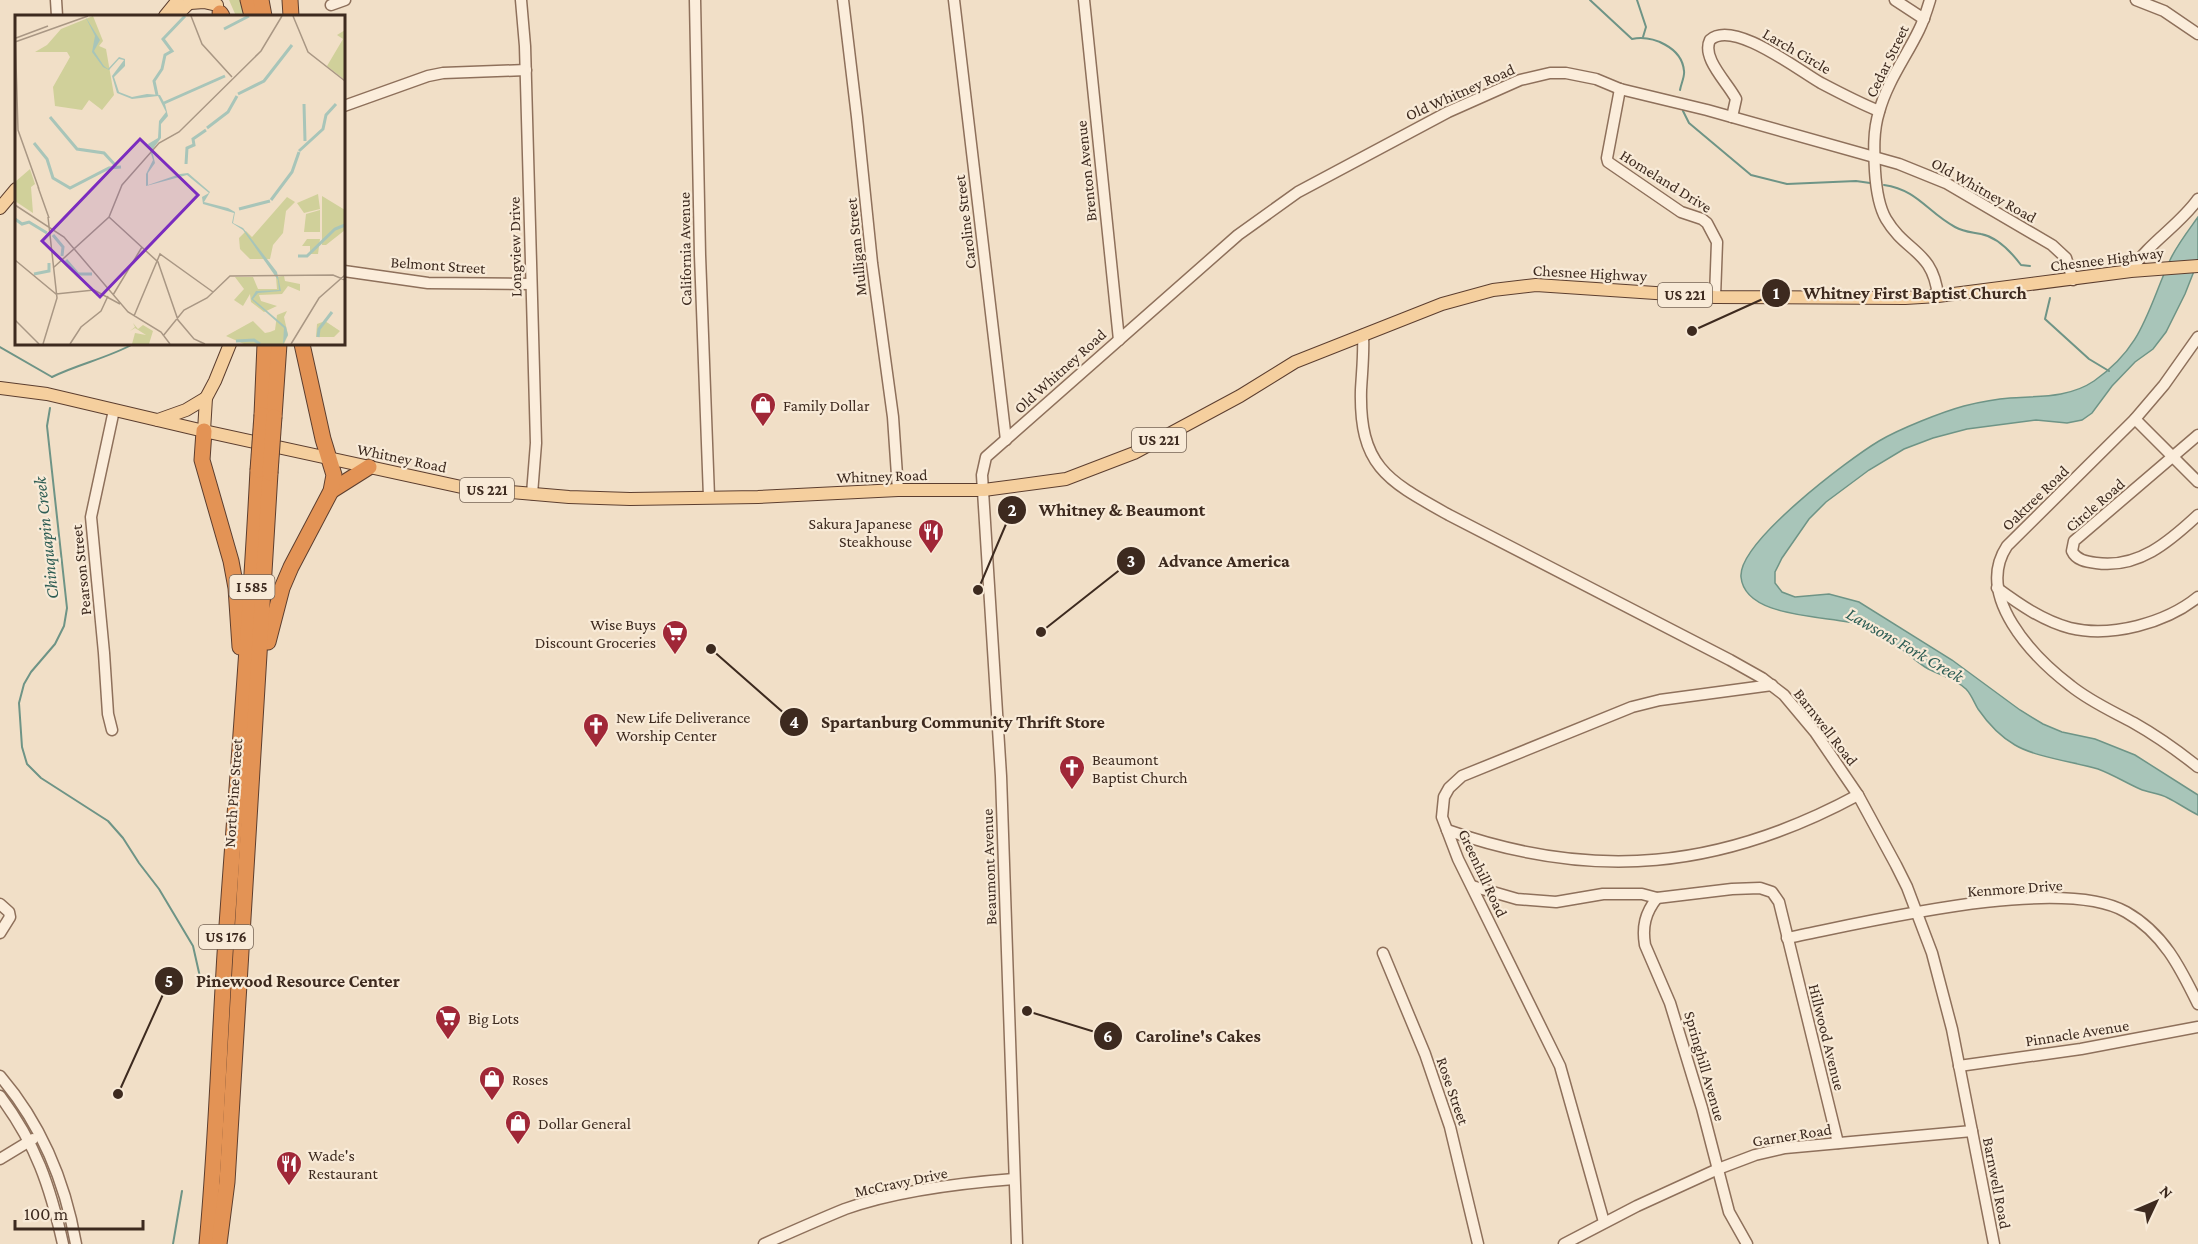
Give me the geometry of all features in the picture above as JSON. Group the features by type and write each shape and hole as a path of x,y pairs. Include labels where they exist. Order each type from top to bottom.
{"highway":[{"path":"248,0 252,15"},
{"path":"261,0 264,15"},
{"path":"290,0 291,15"},
{"name":"North Pine Street","path":"265,345 268,416"},
{"name":"North Pine Street","path":"219,1244 227,1182 250,704 251,616 268,416 279,345"},
{"path":"250,704 282,588 331,491 334,475 323,439 302,345"},
{"path":"204,432 202,460 225,535 236,588 250,704"},
{"path":"331,491 369,467"},
{"name":"North Pine Street","path":"207,1244 214,1170 222,995 250,704"}],"main road":[{"path":"177,15 186,1"},
{"path":"166,15 186,1 204,2 219,10"},
{"path":"0,208 15,190"},
{"name":"Chesnee Highway","path":"984,490 1066,479 1134,453 1240,396 1295,362 1442,304 1512,287 1562,286 1715,297 1905,298 2198,266"},
{"path":"204,432 206,398 230,345"},
{"name":"Whitney Road","path":"0,388 47,394 204,432 466,488 603,498 790,496 898,490 984,490"},
{"path":"157,420 186,411 206,398"}],"street":[{"path":"56,0 57,15"},
{"path":"331,5 345,0"},
{"name":"Longview Drive","path":"521,0 526,70 536,442 532,494"},
{"name":"California Avenue","path":"695,0 700,255 709,497"},
{"name":"Mulligan Street","path":"843,0 872,264 893,417 898,490"},
{"name":"Caroline Street","path":"954,0 1006,440"},
{"name":"Brenton Avenue","path":"1084,0 1119,340"},
{"path":"1895,0 1924,19"},
{"name":"Cedar Street","path":"1930,0 1924,19 1891,82 1879,111 1874,156 1878,196 1885,216 1897,234 1928,263 1935,276 1938,296"},
{"path":"2136,0 2164,11 2198,34"},
{"name":"Larch Circle","path":"1732,117 1736,99 1719,74 1708,52 1710,40 1716,35 1752,41 1821,83 1879,111"},
{"path":"345,105 443,73 526,70"},
{"name":"Old Whitney Road","path":"984,490 982,475 986,457 1238,235 1278,205 1319,179 1448,111 1520,80 1550,73 1581,75 1620,89 1732,117 1874,156 1915,170 1946,183 2052,245 2066,258 2073,280"},
{"name":"Homeland Drive","path":"1620,89 1608,162 1681,212 1705,220 1717,242 1715,297"},
{"path":"2131,272 2139,258 2198,199"},
{"name":"Belmont Street","path":"345,271 428,283 531,284"},
{"name":"Barnwell Road","path":"1363,335 1362,427 1371,454 1385,474 1421,500 1698,642 1772,685 1815,732 1858,795 1896,865 1917,913 1942,989 1994,1244"},
{"name":"Oaktree Road","path":"2198,337 2164,385 2135,419 2007,546 1998,561 1997,587 2003,606 2015,628 2038,656 2070,686 2101,707 2154,736 2198,767"},
{"name":"Pearson Street","path":"112,730 108,714 91,517 114,410"},
{"path":"2135,419 2198,482"},
{"name":"Circle Road","path":"2198,435 2174,458 2074,541 2072,551 2079,559 2091,563 2132,562 2156,550 2198,515"},
{"name":"Beaumont Avenue","path":"984,490 1000,776 1017,1244"},
{"path":"1997,587 2044,617 2061,625 2083,630 2112,629 2141,624 2178,610 2198,597"},
{"name":"Greenhill Road","path":"1604,1222 1560,1066 1458,859 1442,812 1444,797 1449,788 1462,776 1632,707 1660,700 1772,685"},
{"path":"1447,830 1478,841 1543,856 1588,861 1643,861 1699,855 1742,845 1805,822 1858,795"},
{"path":"1472,886 1532,901 1556,902 1624,893 1657,898"},
{"name":"Hillwood Avenue","path":"1657,898 1732,889 1767,889 1772,892 1779,902 1838,1143"},
{"name":"Springhill Avenue","path":"1657,898 1646,915 1645,945 1670,1003 1700,1100 1729,1212 1747,1244"},
{"name":"Kenmore Drive","path":"1787,938 1917,913 2045,898 2078,899 2110,904 2139,920 2162,942 2180,968 2198,1004"},
{"path":"0,904 9,912 10,917 0,933"},
{"name":"Rose Street","path":"1383,953 1425,1054 1450,1127 1478,1244"},
{"name":"Pinnacle Avenue","path":"1959,1066 2081,1049 2198,1027"},
{"path":"0,1076 21,1103 41,1135 53,1161 64,1191 76,1244"},
{"path":"0,1096 30,1141 48,1183 63,1244"},
{"name":"Garner Road","path":"1564,1244 1604,1222 1718,1169 1755,1155 1785,1148 1972,1131"},
{"path":"0,1158 41,1135"},
{"name":"McCravy Drive","path":"764,1244 846,1209 877,1200 989,1181 1014,1179"}],"green space":[{"path":"229,0 247,0 250,15 236,15"}],"water":[{"name":"Lawsons Fork Creek","path":"2198,217 2198,261 2166,332 2153,349 2135,362 2112,386 2092,413 2082,420 2067,423 2036,420 1967,429 1904,449 1869,470 1826,502 1809,519 1782,558 1775,572 1775,583 1782,592 1795,597 1829,594 1859,602 1952,660 2043,724 2062,732 2095,739 2135,755 2198,795 2198,815 2165,796 2140,789 2098,769 2044,756 2015,745 1990,724 1962,685 1925,667 1880,633 1863,625 1773,608 1757,601 1746,591 1741,577 1745,562 1775,523 1821,483 1879,441 1921,421 1964,406 1999,399 2054,395 2074,391 2094,381 2123,355 2134,341 2149,312 2173,254"}],"waterway":[{"path":"1590,0 1632,39 1657,41 1672,49 1678,55 1684,71 1680,90"},
{"path":"1637,0 1646,27 1643,37"},
{"path":"1683,111 1689,123 1751,175 1787,184 1856,181 1870,183"},
{"path":"1884,185 1906,192 1958,229 1993,238 2021,265 2030,266"},
{"path":"2050,298 2045,319 2089,359 2109,371"},
{"name":"Chinquapin Creek","path":"52,377 131,345"},
{"path":"0,347 52,377"},
{"name":"Chinquapin Creek","path":"50,408 47,426 67,608 64,626 55,644 31,672 24,684 19,703 22,747 27,764 41,778 108,821 123,838 159,889 193,946 200,977"},
{"name":"Chinquapin Creek","path":"173,1244 182,1191"}],"place":[{"name":"Whitney First Baptist Church","path":"1692,331"},
{"name":"Family Dollar","path":"763,428"},
{"name":"Sakura Japanese Steakhouse","path":"931,555"},
{"name":"Whitney & Beaumont","path":"978,590"},
{"name":"Advance America","path":"1041,632"},
{"name":"Spartanburg Community Thrift Store","path":"711,649"},
{"name":"Wise Buys Discount Groceries","path":"675,656"},
{"name":"New Life Deliverance Worship Center","path":"596,749"},
{"name":"Beaumont Baptist Church","path":"1072,791"},
{"name":"Caroline's Cakes","path":"1027,1011"},
{"name":"Big Lots","path":"448,1041"},
{"name":"Pinewood Resource Center","path":"118,1094"},
{"name":"Roses","path":"492,1102"},
{"name":"Dollar General","path":"518,1146"},
{"name":"Wade's Restaurant","path":"289,1187"}]}
